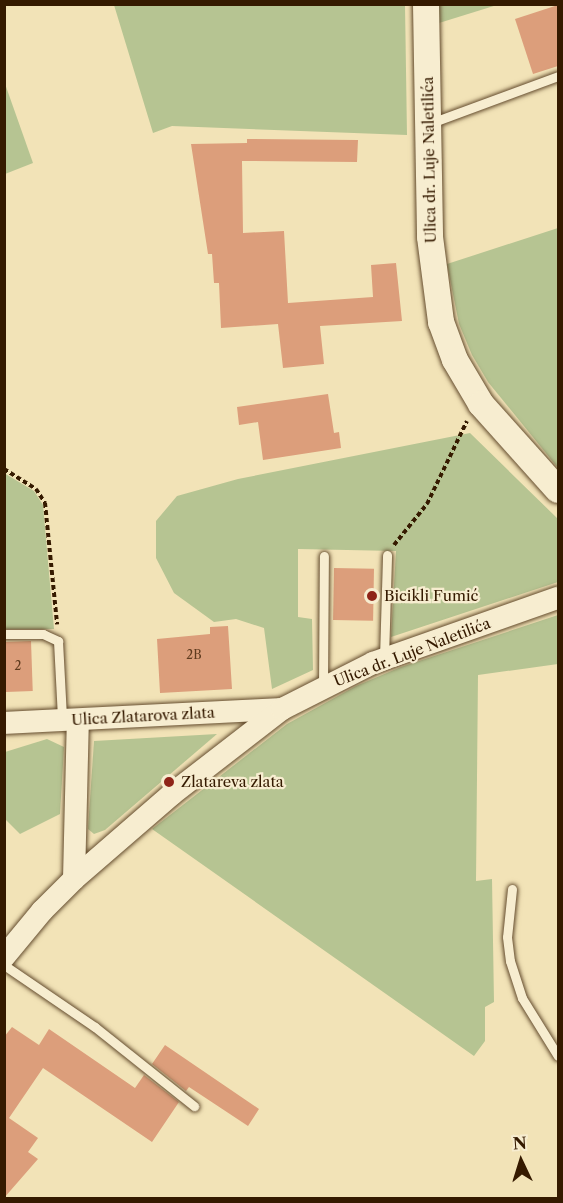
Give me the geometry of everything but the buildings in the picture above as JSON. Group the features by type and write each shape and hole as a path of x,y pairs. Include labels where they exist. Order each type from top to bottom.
{"main road":[{"name":"Ulica dr. Luje Naletilića","path":"426,4 431,247 438,309 446,338 481,404 558,490"}],"street":[{"name":"Ulica dr. Luje Naletilića","path":"4,957 21,934 74,879 172,794 282,709 384,659 558,598"},
{"name":"Ulica Zlatarova zlata","path":"4,723 282,709"},
{"path":"70,720 74,879"}],"lane":[{"path":"428,124 558,76"},
{"path":"384,659 387,555"},
{"path":"323,687 324,556"},
{"path":"4,634 43,634 58,641 70,720"},
{"path":"512,889 507,938 510,961 522,999 558,1056"},
{"path":"4,965 95,1027 194,1106"}],"path":[{"path":"387,555 427,504 469,414"},
{"path":"4,469 36,489 48,512 58,641"}],"green space":[{"path":"439,4 497,5 439,23"},
{"path":"114,5 405,5 407,135 172,126 153,133"},
{"path":"4,81 33,163 5,174 4,174"},
{"path":"558,228 558,468 488,382 472,355 459,324 447,264"},
{"path":"470,433 558,519 558,582 391,637 396,551 298,549 298,617 312,619 313,670 272,689 264,628 236,619 214,622 174,593 156,558 156,521 177,496 238,479"},
{"path":"4,473 34,491 43,505 54,629 5,629"},
{"path":"558,615 558,664 478,675 476,881 492,879 494,1002 485,1007 485,1041 474,1056 152,829 287,724 356,686 401,667"},
{"path":"217,734 105,830 94,834 88,829 94,741"},
{"path":"47,739 64,747 60,814 20,834 5,819 5,752"}],"place":[{"name":"Bicikli Fumić","path":"372,596"},
{"name":"Zlatareva zlata","path":"169,782"}]}
